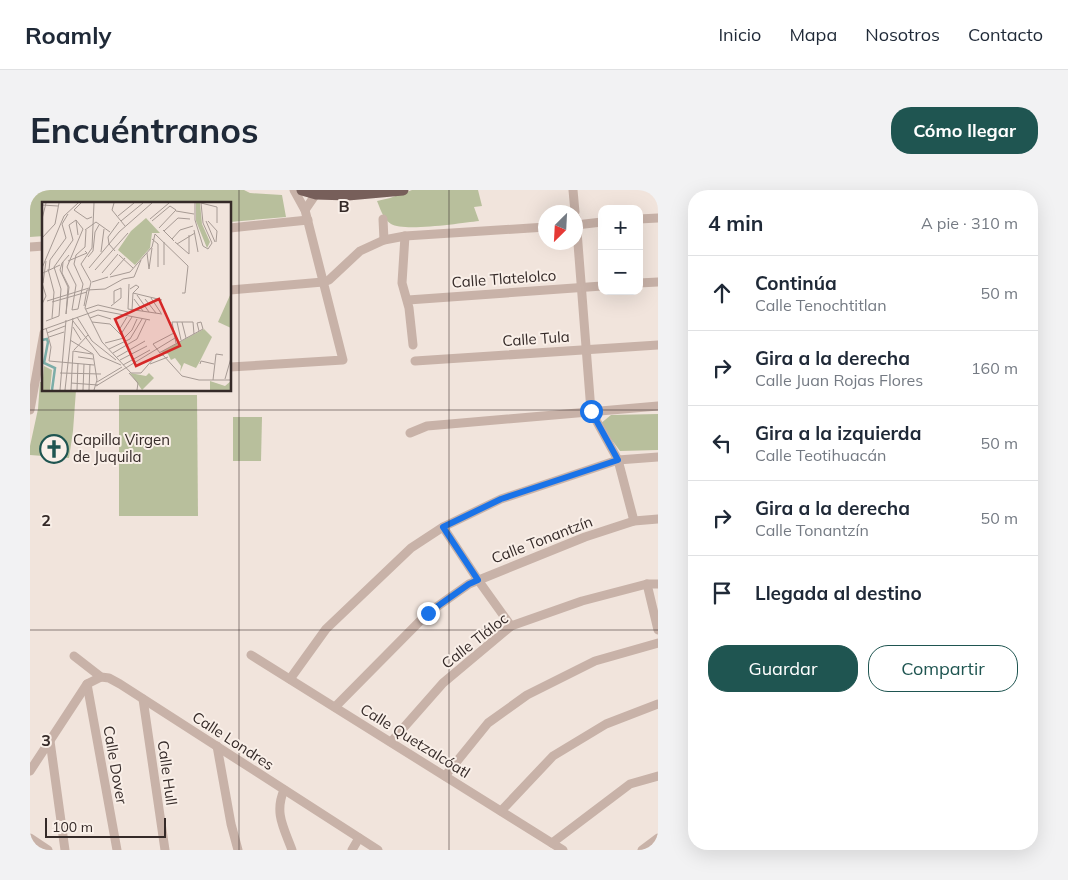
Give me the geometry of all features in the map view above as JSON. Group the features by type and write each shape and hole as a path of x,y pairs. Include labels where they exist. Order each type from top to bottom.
{"main road":[{"path":"302,190 316,194 348,195 404,190"}],"street":[{"path":"231,367 343,360 308,220 305,210 294,190"},
{"path":"573,190 574,205"},
{"path":"305,210 316,194"},
{"path":"643,219 658,218"},
{"path":"384,219 384,240"},
{"path":"231,228 308,220"},
{"path":"583,224 598,222"},
{"path":"231,290 323,282 329,280 360,251 384,240 405,236 538,228"},
{"path":"405,236 402,283 408,300 413,345"},
{"path":"578,250 591,411 618,460 634,521"},
{"path":"643,283 658,282"},
{"name":"Calle Tlatelolco","path":"408,300 598,286"},
{"name":"Calle Tula","path":"415,361 658,345"},
{"path":"30,410 40,380 42,356"},
{"path":"410,433 427,426 658,406"},
{"path":"290,679 326,629 411,548 443,527 501,499 618,460 658,457"},
{"name":"Calle Tonantzín","path":"335,707 428,613 469,584 585,537 634,521 658,519"},
{"path":"443,527 511,626"},
{"path":"647,584 658,630"},
{"name":"Calle Tláloc","path":"391,742 444,683 511,626 582,601 647,584 658,584"},
{"path":"445,776 488,723 527,695 595,661 658,643"},
{"name":"Calle Londres","path":"74,656 101,677 109,678 120,684 378,850"},
{"name":"Calle Quetzalcóatl","path":"251,656 563,850"},
{"path":"30,772 87,684 101,677"},
{"name":"Calle Dover","path":"87,684 117,850"},
{"name":"Calle Hull","path":"143,699 165,850"},
{"path":"501,812 553,756 606,724 658,704"},
{"path":"50,741 65,850"},
{"path":"217,746 231,824 238,850"},
{"path":"552,843 630,784 658,776"},
{"path":"284,790 279,801 279,812 292,850"},
{"path":"30,838 48,850"},
{"path":"352,850 359,838"},
{"path":"642,850 658,838"}],"green space":[{"path":"30,190 244,190 250,193 282,195 286,217 231,222 231,202 42,202 42,236 30,237"},
{"path":"412,190 478,190 482,206 474,207 479,221 420,227 398,226 388,222 377,201"},
{"path":"40,382 42,382 42,391 76,391 69,458 30,455 30,446 38,409"},
{"path":"119,395 197,395 198,516 119,516"},
{"path":"658,414 658,450 620,451 600,424 611,415"},
{"path":"233,417 262,417 261,461 233,461"}],"place":[{"name":"Capilla Virgen de Juquila","path":"54,449"}],"route":[{"path":"428,613 469,584 478,580 443,527 501,499 618,460 591,411"}]}
